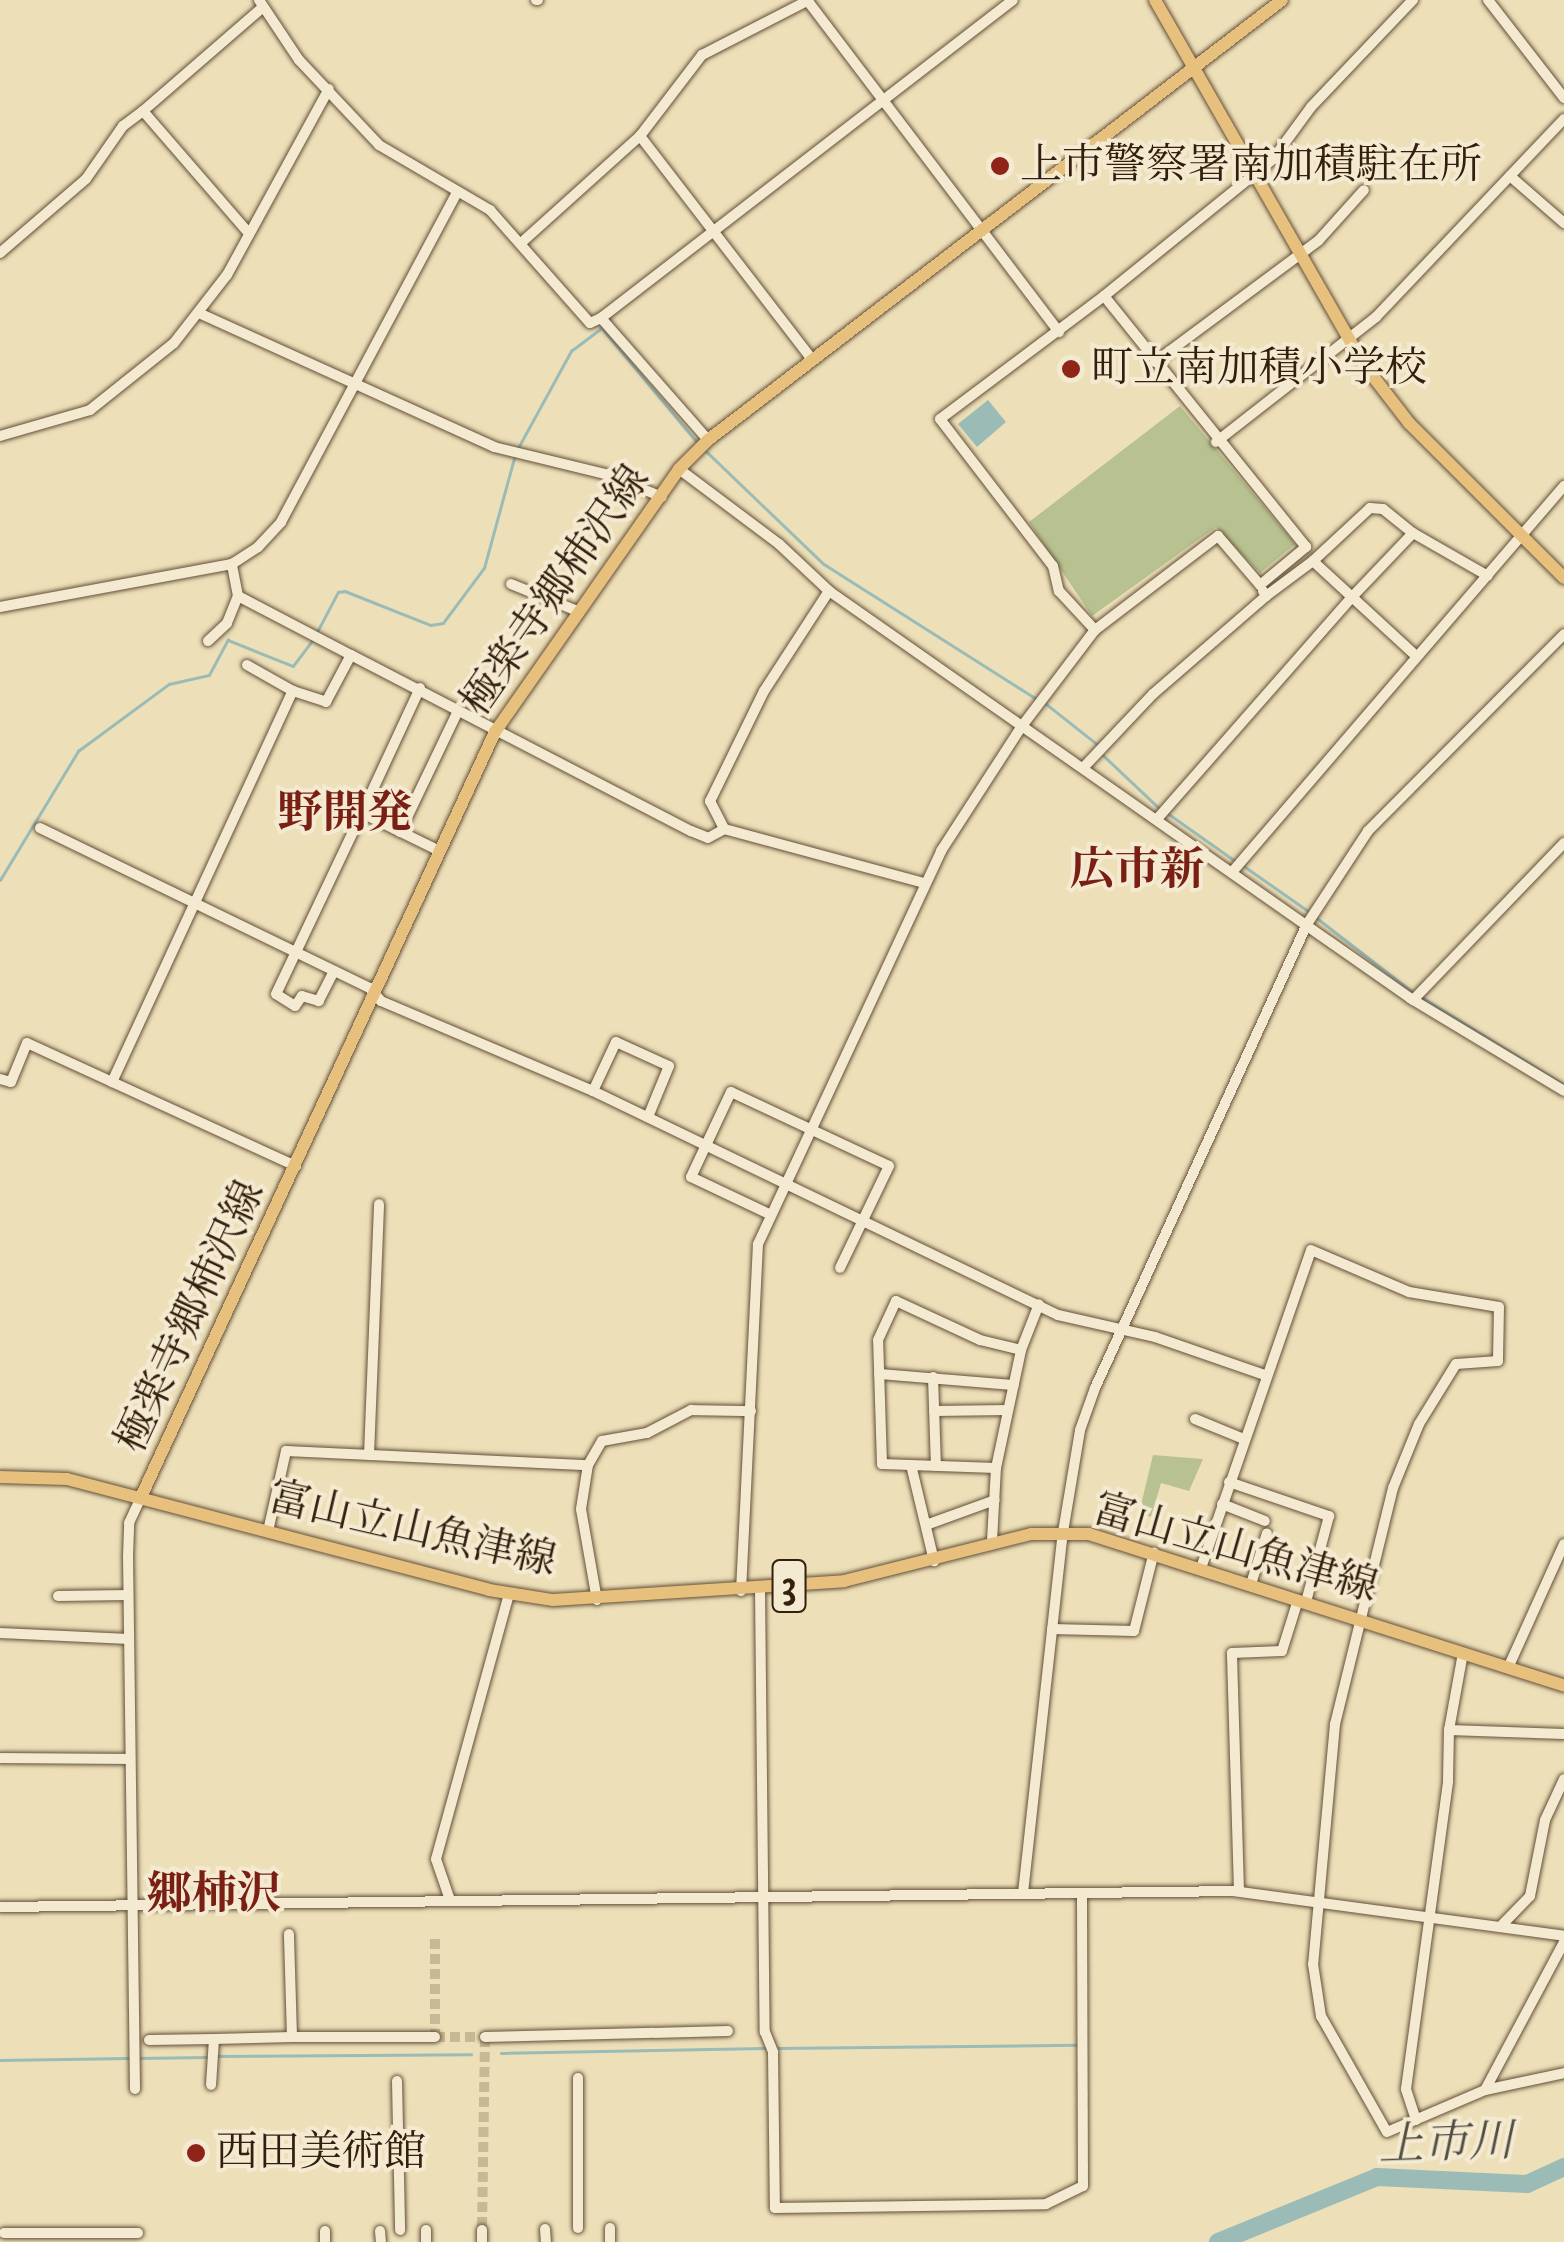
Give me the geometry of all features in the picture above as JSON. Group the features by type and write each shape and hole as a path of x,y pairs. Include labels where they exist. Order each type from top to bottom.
{"main road":[{"path":"1155,0 1195,62 1348,341 1409,423 1564,578"},
{"name":"極楽寺郷柿沢線","path":"141,1498 495,732 679,470 708,440 1195,62 1282,0"},
{"name":"富山立山魚津線","path":"0,1477 67,1479 509,1594 596,1600 742,1591 880,1576 992,1542 1063,1532 1154,1552 1564,1686"}],"street":[{"path":"521,244 640,136 702,56 807,0 1059,332"},
{"path":"0,253 86,179 123,126 261,3 277,33 379,144 490,210 590,322 601,318 711,229 1013,0"},
{"path":"1095,630 1059,591 1053,566 940,420 1059,332 1257,173 1413,0"},
{"path":"1488,0 1564,98"},
{"path":"0,436 90,410 174,343 200,313 330,89"},
{"path":"143,111 247,231"},
{"path":"1216,442 1348,341 1564,119"},
{"path":"640,136 812,359"},
{"path":"1510,176 1564,223"},
{"path":"1155,362 1300,255 1364,190"},
{"path":"0,607 232,564 281,522 458,193"},
{"path":"1104,296 1216,442 1306,547 1260,585"},
{"path":"200,313 494,447 609,475 662,497"},
{"path":"601,318 708,440"},
{"path":"679,470 780,544 829,591 1413,1000 1564,1091"},
{"path":"1233,872 1415,655 1524,536 1564,486"},
{"path":"1083,768 1154,694 1370,508 1383,509 1413,532 1488,576"},
{"path":"1157,820 1413,532"},
{"path":"742,1591 758,1244 767,1213 924,883 1022,726 1095,630 1218,536 1266,596"},
{"path":"1313,561 1415,655"},
{"path":"208,641 227,624 238,596 232,564"},
{"path":"512,584 577,611"},
{"path":"829,591 764,691 710,801 724,828 924,883"},
{"path":"238,596 420,688 495,732 708,838 724,828"},
{"path":"1022,1893 1063,1532 1080,1430 1119,1333 1307,924 1368,832 1564,634"},
{"path":"247,665 293,691 326,702 351,655"},
{"path":"334,971 319,1001 302,996 295,1006 276,994 420,688"},
{"path":"112,1082 293,691"},
{"path":"400,832 458,711"},
{"path":"362,814 440,851"},
{"path":"40,828 334,971 375,996 593,1090 1039,1304 1119,1333 1155,1337 1265,1376"},
{"path":"1413,1000 1564,844"},
{"path":"593,1090 616,1042 670,1066 648,1117"},
{"path":"0,1079 12,1082 27,1043 296,1166"},
{"path":"767,1213 690,1177 731,1092 888,1166 840,1268"},
{"path":"369,1455 379,1204"},
{"path":"1201,1568 1310,1250 1408,1292 1498,1307 1498,1362 1456,1364 1419,1424 1393,1488 1357,1617 1335,1724 1314,1900 1321,2016 1388,2132 1485,2090 1564,2073"},
{"path":"996,1468 882,1464 878,1340 896,1301 980,1340 1021,1350"},
{"path":"992,1542 996,1468 1021,1350 1039,1304"},
{"path":"880,1374 1014,1384"},
{"path":"934,1377 936,1466"},
{"path":"596,1600 581,1508 588,1465 602,1441 647,1433 690,1410 751,1411"},
{"path":"934,1410 1008,1410"},
{"path":"1195,1419 1244,1439"},
{"path":"268,1531 286,1451 588,1465"},
{"path":"911,1465 934,1562"},
{"path":"1229,1482 1329,1516 1282,1652 1232,1653 1238,1891"},
{"path":"135,2088 128,1596 129,1523 141,1498"},
{"path":"926,1525 995,1500"},
{"path":"1222,1504 1266,1527 1251,1584"},
{"path":"1508,1668 1564,1544"},
{"path":"1052,1630 1134,1632 1154,1552"},
{"path":"760,1589 775,2208 1046,2204 1083,2186 1082,1892"},
{"path":"450,1900 436,1859 509,1594"},
{"path":"58,1596 128,1596"},
{"path":"0,1633 129,1638"},
{"path":"1416,2120 1406,2088 1449,1730 1463,1653"},
{"path":"1449,1730 1564,1734"},
{"path":"0,1758 130,1758"},
{"path":"1500,1927 1530,1896 1545,1820 1564,1779"},
{"path":"0,1907 1238,1891 1429,1916 1564,1939 1560,1956 1485,2090"},
{"path":"289,1934 292,2037"},
{"path":"485,2037 728,2031"},
{"path":"149,2040 434,2036"},
{"path":"210,2085 214,2039"},
{"path":"578,2078 578,2228"},
{"path":"397,2082 400,2230"},
{"path":"610,2228 610,2242"},
{"path":"546,2229 546,2242"},
{"path":"4,2233 138,2233"}],"green space":[{"path":"1180,406 1295,544 1260,573 1216,527 1092,616 1029,522"},
{"path":"1153,1455 1203,1459 1189,1491 1161,1483 1151,1517 1139,1513"}],"water":[{"path":"988,400 1006,422 977,447 958,424"}],"waterway":[{"path":"518,448 571,351 602,328 697,442"},
{"path":"706,451 824,564 1038,700"},
{"path":"317,632 338,592 345,591 431,625 443,623 484,568 515,455"},
{"path":"0,880 78,751 169,684 209,675 228,640 293,666 313,639"},
{"path":"1045,703 1097,744"},
{"path":"1103,755 1159,808"},
{"path":"1166,812 1237,862"},
{"path":"1244,866 1311,913"},
{"path":"1317,918 1414,993"},
{"path":"1420,996 1564,1085"},
{"path":"777,2048 1076,2045"},
{"path":"501,2053 769,2048"},
{"path":"216,2056 471,2054"},
{"path":"136,2058 208,2057"},
{"path":"0,2060 128,2058"},
{"name":"上市川","path":"1218,2242 1377,2177 1527,2184 1564,2167"}],"tunnel":[{"path":"435,1939 435,2037 485,2037 482,2230"}],"place":[{"name":"上市警察署南加積駐在所","path":"1000,166"},
{"name":"町立南加積小学校","path":"1071,369"},
{"name":"西田美術館","path":"196,2153"}],"district":[{"name":"野開発","path":"345,815"},
{"name":"広市新","path":"1137,872"},
{"name":"郷柿沢","path":"214,1896"}]}
